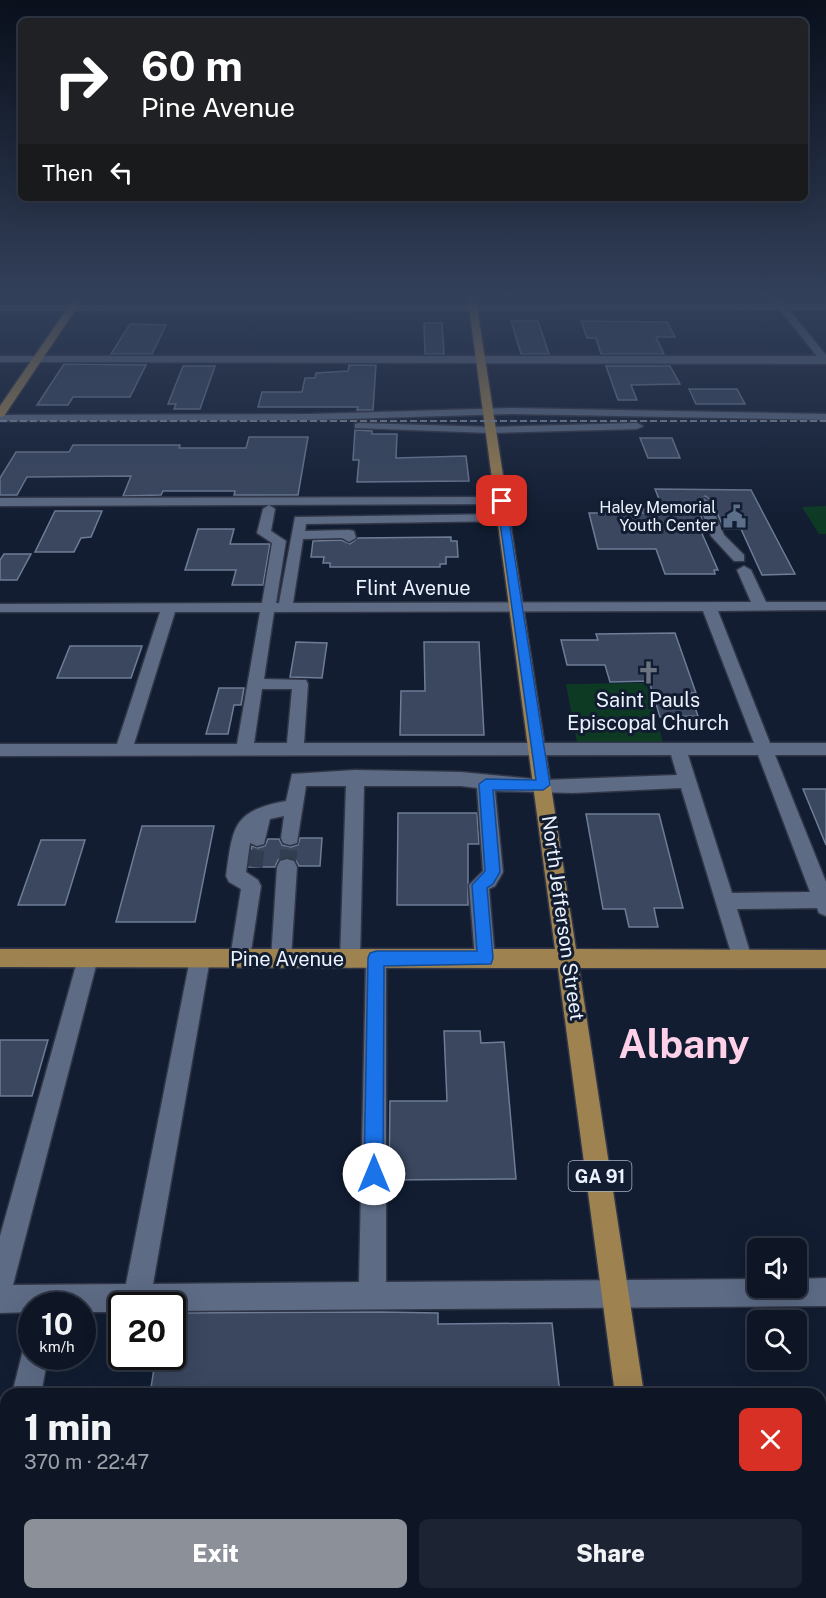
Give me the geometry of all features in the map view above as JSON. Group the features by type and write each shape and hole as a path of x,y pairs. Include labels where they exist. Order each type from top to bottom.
{"main road":[{"path":"0,416 28,375"},
{"name":"North Jefferson Street","path":"483,375 629,1388"},
{"name":"Pine Avenue","path":"0,958 826,959"}],"street":[{"path":"0,416 312,417 488,411 826,417"},
{"path":"0,424 491,429 826,425"},
{"path":"0,502 502,501"},
{"path":"704,502 718,536 742,564 760,606"},
{"path":"269,509 264,533 279,541 277,607"},
{"path":"244,751 255,684 298,535 300,520 505,518"},
{"path":"298,535 349,534 349,538"},
{"name":"Flint Avenue","path":"0,608 826,606"},
{"path":"709,607 824,904 725,901"},
{"path":"123,750 169,608"},
{"path":"255,684 300,684 296,751"},
{"path":"0,750 826,749"},
{"path":"678,750 742,959"},
{"path":"290,838 298,779 355,777 461,779 486,784 543,785 688,782"},
{"path":"350,959 355,777"},
{"path":"485,958 479,885 488,880 493,872 486,784"},
{"path":"240,958 252,877 236,876 242,831 262,813 294,807"},
{"path":"257,839 262,813"},
{"path":"281,958 287,867"},
{"path":"0,1284 88,958"},
{"path":"138,1292 200,958"},
{"path":"372,1296 376,958"},
{"path":"186,1298 826,1292"},
{"path":"0,1299 18,1300"},
{"path":"27,1388 31,1370"}],"green space":[{"path":"826,506 826,534 819,534 802,507"},
{"path":"646,683 663,743 577,743 566,684"}],"building":[{"path":"57,375 141,375 130,397 73,397 68,405 37,405"},
{"path":"180,375 212,375 200,409 174,409 176,404 168,404"},
{"path":"316,375 375,375 373,410 357,410 358,407 258,407 262,392 302,392 305,378 315,378"},
{"path":"609,375 675,375 680,384 631,385 637,400 618,400"},
{"path":"689,389 737,389 745,404 696,404"},
{"path":"355,430 372,431 372,434 397,434 396,458 466,456 469,481 357,482 359,460 353,460"},
{"path":"249,437 308,437 298,495 234,495 235,491 163,491 161,495 123,496 131,476 27,477 17,495 0,495 0,478 16,452 69,452 73,445 180,445 179,448 246,448"},
{"path":"640,438 672,438 680,458 648,458"},
{"path":"655,489 751,490 795,574 762,575 741,529 724,529 712,501 705,496 696,503 706,529 700,529 718,570 714,570 715,574 665,574 656,549 598,549 589,513 643,513 642,509 663,509"},
{"path":"55,511 102,511 91,537 81,538 74,552 35,552"},
{"path":"198,529 234,529 230,544 270,544 263,585 232,585 236,570 185,570"},
{"path":"451,537 451,541 457,541 458,557 446,557 446,564 440,564 440,567 330,567 330,563 323,563 324,557 311,557 313,541 341,540 350,544 358,538"},
{"path":"4,554 31,554 17,580 0,580 0,560"},
{"name":"Saint Pauls Episcopal Church","path":"675,633 696,693 690,693 698,716 660,717 649,681 610,682 605,665 567,665 561,640 598,640 596,634"},
{"path":"296,642 327,643 322,678 290,677"},
{"path":"424,642 479,642 484,735 400,735 401,691 425,691"},
{"path":"70,646 142,646 131,678 57,678"},
{"path":"219,688 244,688 241,705 234,705 228,734 206,734"},
{"path":"803,789 826,789 826,845"},
{"path":"398,813 477,813 479,844 468,844 468,905 397,905"},
{"path":"586,814 659,814 683,908 654,908 658,927 629,927 625,909 603,909"},
{"path":"142,826 214,826 195,922 116,922"},
{"path":"300,838 322,838 320,866 299,866 295,859 286,857 278,860 275,867 249,867 252,846 258,848 265,846 268,839 279,839 282,845 291,847 298,845"},
{"path":"41,840 85,840 65,905 18,905"},
{"path":"444,1031 480,1031 481,1043 504,1042 516,1179 389,1180 390,1101 447,1101"},
{"path":"0,1040 48,1040 32,1096 0,1096"},
{"path":"382,1312 438,1313 438,1324 552,1323 559,1388 151,1388 154,1370 186,1370 186,1313"}],"tunnel":[{"path":"287,867 290,838"},
{"path":"254,867 257,839"}],"railway":[{"path":"0,421 826,421"}],"place":[{"name":"Haley Memorial Youth Center","path":"734,516"},
{"name":"Saint Pauls Episcopal Church","path":"648,673"}],"district":[{"name":"Albany","path":"684,1044"}],"route":[{"path":"374,1174 376,958 485,958 479,885 488,880 493,872 486,784 543,785 502,501"}]}
